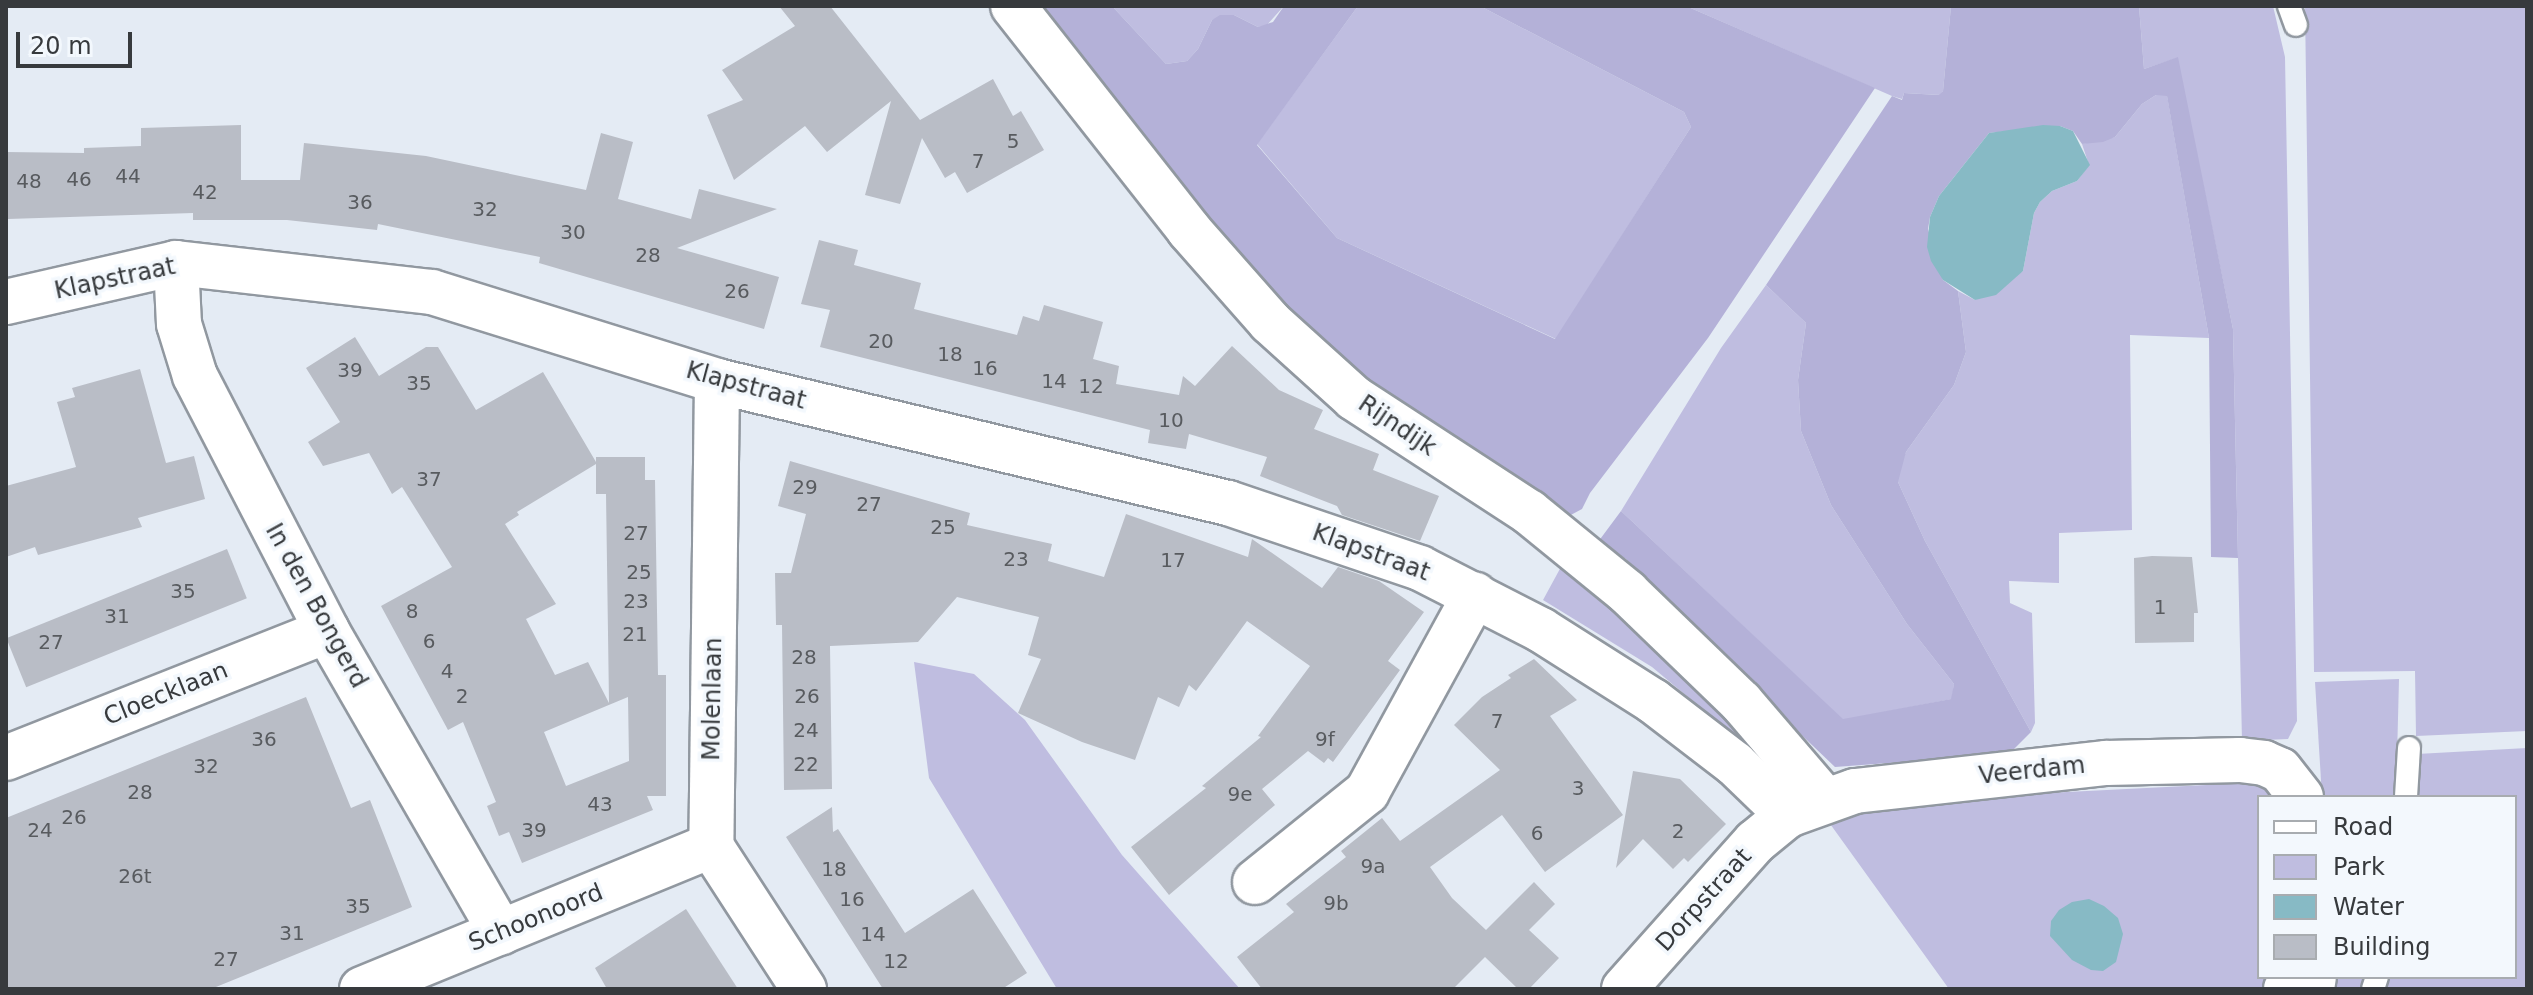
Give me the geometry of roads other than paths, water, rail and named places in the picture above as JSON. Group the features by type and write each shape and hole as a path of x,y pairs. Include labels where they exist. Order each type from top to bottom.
{"street":[{"name":"Rijndijk","path":"1013,6 1189,230 1270,322 1354,398 1529,512 1582,553 1741,702 1806,807"},
{"name":"Klapstraat","path":"6,302 176,263 432,292 717,381 1228,503 1420,568 1475,595 1541,630 1653,701 1735,764 1806,807"},
{"name":"In den Bongerd","path":"176,263 179,324 195,376 327,631 501,932"},
{"name":"Molenlaan","path":"711,846 717,381"},
{"path":"1255,882 1367,792 1475,595"},
{"name":"Cloecklaan","path":"6,758 327,631"},
{"name":"Veerdam","path":"1806,807 1862,789 2106,763 2240,760 2264,763 2291,784"},
{"name":"Dorpstraat","path":"1624,989 1755,842 1806,807"},
{"path":"711,846 804,989"},
{"name":"Schoonoord","path":"362,989 711,846"}],"lane":[{"path":"2406,795 2409,748"}],"water":[{"path":"2043,125 2073,131 2090,165 2077,181 2052,191 2040,202 2034,213 2023,271 1996,295 1975,300 1943,280 1931,261 1927,247 1930,217 1939,196 1989,133"},
{"path":"2089,899 2118,918 2123,934 2116,962 2103,971 2091,970 2072,960 2050,936 2051,921 2059,910 2072,902"}]}
